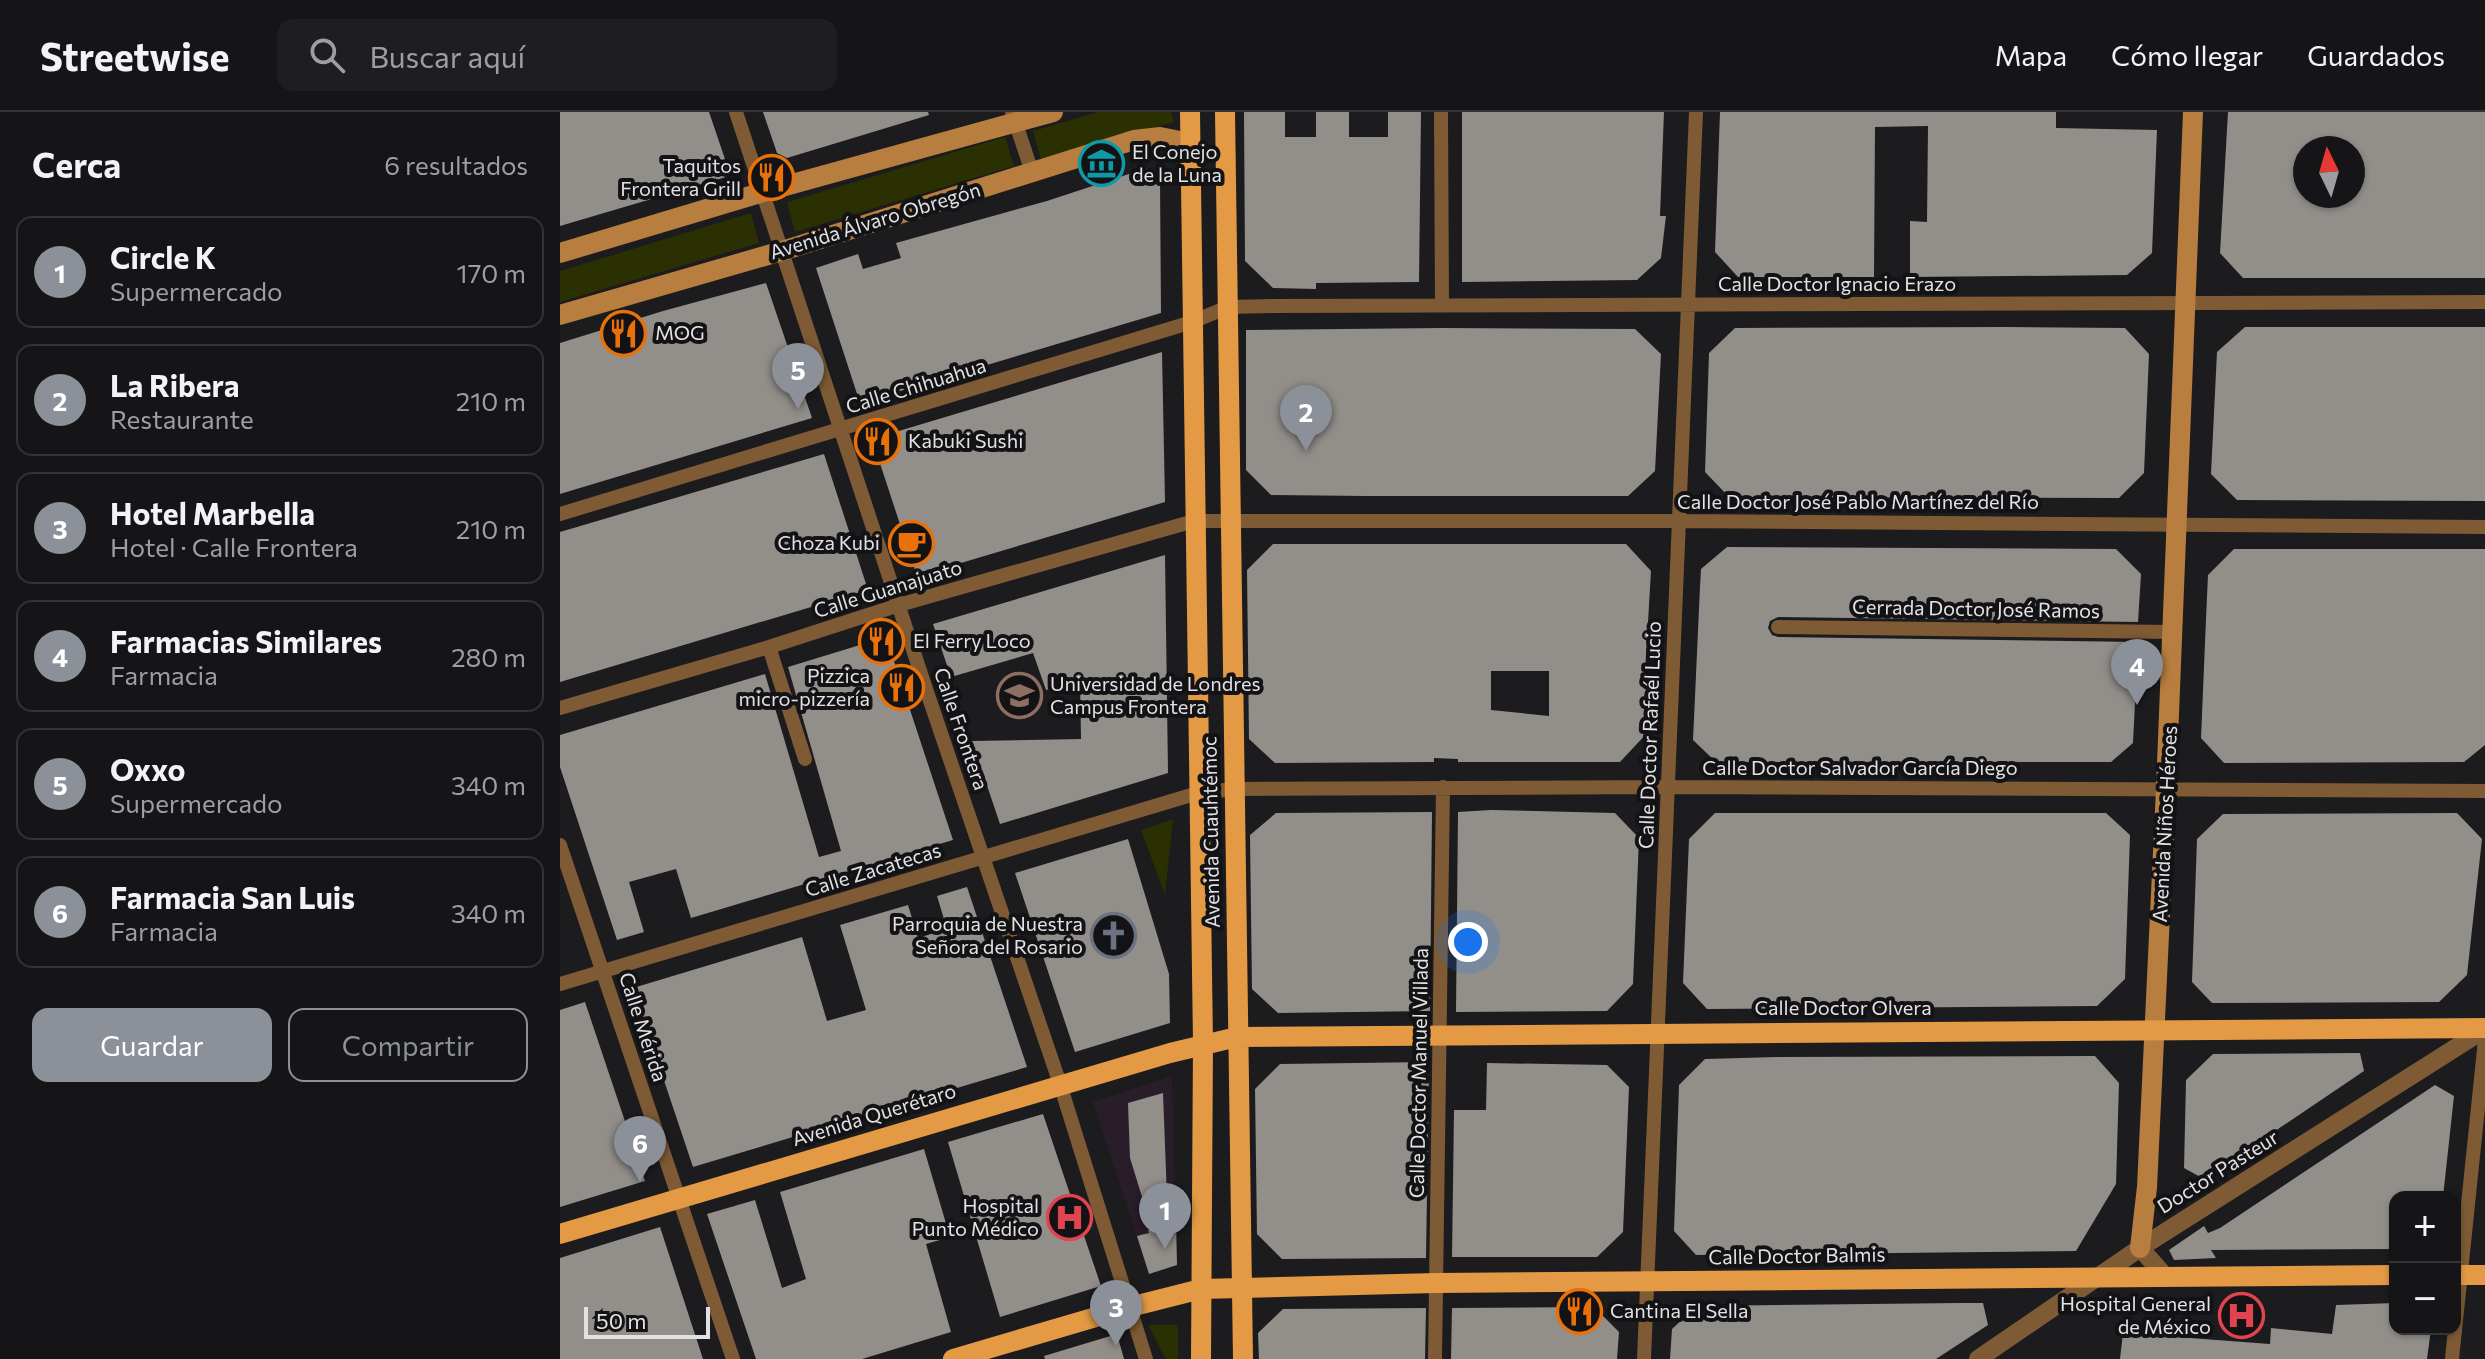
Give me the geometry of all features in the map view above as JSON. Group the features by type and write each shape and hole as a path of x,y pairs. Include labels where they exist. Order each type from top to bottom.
{"main road":[{"path":"560,253 1014,118 1053,112"},
{"name":"Avenida Cuauhtémoc","path":"1190,112 1203,1043 1201,1359"},
{"name":"Avenida Cuauhtémoc","path":"1225,112 1243,1359"},
{"name":"Avenida Niños Héroes","path":"2140,1248 2147,1187 2155,1030 2193,112"},
{"name":"Avenida Álvaro Obregón","path":"560,315 782,251 1148,137 1190,143"},
{"name":"Calle Doctor Olvera","path":"1203,1043 1237,1037 2485,1028"},
{"name":"Avenida Querétaro","path":"560,1234 1203,1043"},
{"name":"Calle Doctor Balmis","path":"953,1359 1201,1289 1436,1283 2389,1275"},
{"path":"2461,1275 2485,1275"}],"street":[{"name":"Calle Frontera","path":"736,112 1060,1085 1146,1359"},
{"path":"1441,112 1442,304"},
{"name":"Calle Doctor Rafaél Lucio","path":"1644,1359 1696,112"},
{"path":"1014,118 1032,172"},
{"name":"Calle Doctor Ignacio Erazo","path":"1192,322 1228,307 2485,302"},
{"name":"Calle Chihuahua","path":"560,514 1192,322"},
{"name":"Calle Doctor José Pablo Martínez del Río","path":"1230,519 2485,527"},
{"name":"Calle Guanajuato","path":"560,708 899,605 1194,521 1230,519"},
{"name":"Cerrada Doctor José Ramos","path":"1778,627 2173,632"},
{"path":"769,647 805,759"},
{"name":"Calle Doctor Salvador García Diego","path":"1198,793 1234,789 1443,787 2485,791"},
{"name":"Calle Doctor Manuel Villada","path":"1435,1359 1443,787"},
{"name":"Calle Zacatecas","path":"560,984 1198,793"},
{"name":"Calle Mérida","path":"560,845 733,1359"},
{"name":"Doctor Pasteur","path":"1978,1359 2140,1248 2485,1028"},
{"path":"2459,1263 2485,1040"},
{"path":"2140,1248 2165,1276"},
{"path":"2452,1359 2454,1335"}],"shaded area":[{"path":"1172,1076 1177,1265 1149,1274 1093,1102"}],"green space":[{"path":"1098,112 1171,112 1174,122 1041,160 1033,131"},
{"path":"1005,137 1014,166 795,232 787,202"},
{"path":"751,213 759,243 560,302 560,271"},
{"path":"1173,819 1165,895 1141,830"},
{"path":"1148,1325 1178,1325 1178,1359 1166,1359"}],"building":[{"path":"560,112 709,112 729,171 726,177 560,226"},
{"path":"763,112 928,112 929,115 787,158 777,153"},
{"path":"1244,112 1285,112 1285,137 1316,137 1316,112 1349,112 1349,137 1388,137 1388,112 1421,112 1419,282 1316,283 1316,289 1273,288 1245,261"},
{"path":"1462,112 1664,112 1660,216 1666,216 1661,258 1637,280 1462,282"},
{"path":"1720,112 2056,112 2056,128 2157,130 2152,253 2127,275 1910,277 1910,221 1927,222 1928,126 1875,127 1874,277 1738,277 1715,252"},
{"path":"2228,112 2485,112 2485,278 2243,278 2220,253"},
{"path":"1147,168 1160,178 1161,313 860,403 816,268 858,254 863,269 901,258 896,243 1047,201"},
{"path":"766,283 812,418 560,494 560,343"},
{"path":"2245,327 2485,327 2485,501 2237,500 2211,474 2217,352"},
{"path":"1735,328 2125,328 2149,354 2144,473 2119,498 1729,497 1705,472 1709,353"},
{"path":"1635,329 1661,354 1655,471 1628,496 1367,496 1271,495 1246,470 1246,330"},
{"path":"1162,352 1165,502 924,574 915,570 872,439"},
{"path":"824,454 868,590 560,682 560,532"},
{"path":"1273,544 1626,544 1651,571 1645,673 1648,673 1648,732 1620,762 1458,762 1458,759 1434,758 1434,762 1275,763 1249,739 1247,570","holes":["1491,671 1549,671 1549,716 1491,710"]},
{"path":"1727,547 2116,549 2141,574 2138,622 1778,617 1770,621 1768,628 1772,635 1778,637 2138,642 2133,743 2111,762 1716,762 1693,740 1700,587 1701,569"},
{"path":"2234,549 2485,549 2485,745 2464,762 2224,763 2201,738 2208,575"},
{"path":"1165,555 1168,773 1000,824 972,741 1081,739 1080,680 1046,690 1033,653 951,677 933,624"},
{"path":"886,637 953,840 691,918 676,869 629,882 644,932 617,940 560,767 560,735 765,674 819,857 841,851 788,667"},
{"path":"1432,812 1430,1011 1278,1013 1252,989 1250,835 1276,813"},
{"path":"1458,812 1615,813 1639,838 1633,984 1607,1011 1456,1012"},
{"path":"1715,813 2106,813 2130,835 2125,979 2097,1006 1707,1009 1683,983 1689,839"},
{"path":"2457,813 2482,839 2467,975 2439,1002 2212,1003 2192,982 2197,839 2223,814"},
{"path":"1128,839 1169,974 1170,1023 1075,1052 1015,873"},
{"path":"967,887 1027,1067 693,1167 633,988 802,937 827,1021 866,1010 840,925 908,905 918,938 947,929 937,896"},
{"path":"585,1002 645,1181 560,1207 560,1010"},
{"path":"2360,1053 2364,1071 2204,1179 2184,1168 2186,1080 2213,1054"},
{"path":"2095,1056 2119,1083 2116,1184 2076,1251 1696,1255 1674,1231 1679,1085 1705,1059"},
{"path":"1429,1062 1426,1258 1282,1259 1257,1234 1255,1089 1280,1064"},
{"path":"1487,1063 1607,1065 1629,1087 1623,1232 1597,1257 1452,1257 1454,1110 1486,1110"},
{"path":"2435,1085 2454,1096 2444,1191 2389,1191 2389,1249 2211,1250 2216,1258 2174,1260 2169,1250 2204,1226 2208,1233"},
{"path":"1163,1093 1168,1224 1176,1221 1177,1265 1149,1274 1137,1236 1152,1229 1130,1158 1128,1103"},
{"path":"1043,1114 1101,1286 1000,1317 948,1142"},
{"path":"924,1149 950,1237 926,1244 951,1332 862,1359 756,1359 707,1214 755,1200 782,1288 806,1279 780,1192"},
{"path":"660,1227 703,1359 560,1359 560,1258"},
{"path":"1983,1303 1988,1325 1936,1359 1670,1359 1672,1329 1697,1306"},
{"path":"2389,1303 2389,1335 2430,1335 2427,1359 2120,1359 2123,1333 2270,1344 2271,1328 2332,1334 2336,1305"},
{"path":"1594,1307 1619,1332 1617,1359 1451,1359 1452,1308"},
{"path":"1426,1308 1425,1359 1259,1359 1258,1333 1283,1309"},
{"path":"1117,1334 1124,1359 1045,1359 1044,1356"}],"place":[{"name":"El Conejo de la Luna","path":"1101,163"},
{"name":"Taquitos Frontera Grill","path":"772,178"},
{"name":"MOG","path":"624,333"},
{"name":"Oxxo","path":"798,409"},
{"name":"Kabuki Sushi","path":"877,441"},
{"name":"La Ribera","path":"1306,451"},
{"name":"Choza Kubi","path":"911,543"},
{"name":"El Ferry Loco","path":"882,641"},
{"name":"Pizzica micro-pizzería","path":"901,688"},
{"name":"Universidad de Londres Campus Frontera","path":"1019,696"},
{"name":"Farmacias Similares","path":"2137,705"},
{"name":"Parroquia de Nuestra Señora del Rosario","path":"1114,935"},
{"name":"Farmacia San Luis","path":"640,1182"},
{"name":"Hospital Punto Médico","path":"1070,1217"},
{"name":"Circle K","path":"1165,1249"},
{"name":"Cantina El Sella","path":"1579,1311"},
{"name":"Hospital General de México","path":"2242,1315"},
{"name":"Hotel Marbella","path":"1116,1346"}]}
